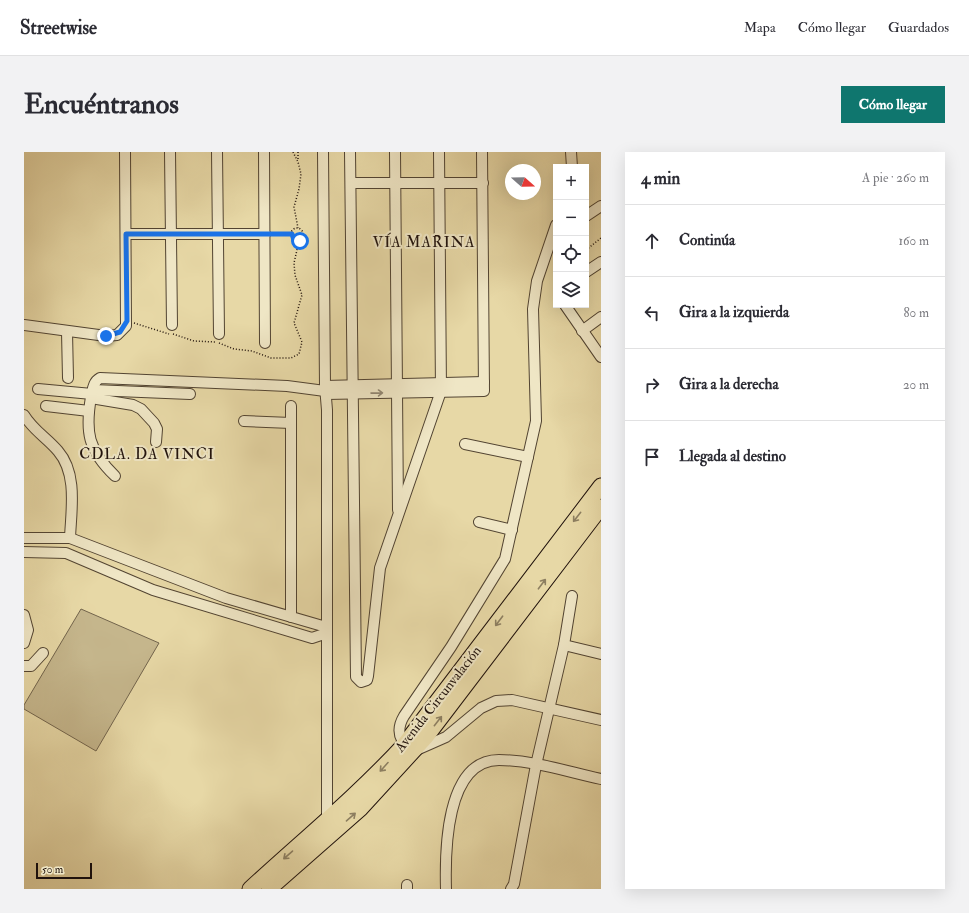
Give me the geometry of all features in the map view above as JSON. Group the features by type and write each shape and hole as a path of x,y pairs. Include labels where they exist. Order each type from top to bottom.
{"highway":[{"name":"Avenida Circunvalación","path":"250,889 267,885 361,808 408,749 601,486"},
{"name":"Avenida Circunvalación","path":"267,885 328,822 374,778 408,749 449,707 601,507"}],"street":[{"path":"24,325 67,332 112,336 120,332 127,321 125,152"},
{"path":"170,152 172,325"},
{"path":"217,152 219,334"},
{"path":"264,152 265,343"},
{"path":"323,152 325,390 327,410 326,630 328,822 326,838"},
{"path":"350,152 354,389 356,676 361,682 367,680 368,676 380,568 441,387 439,152"},
{"path":"395,152 398,517"},
{"path":"115,476 105,466 94,449 87,427 92,394 96,380 100,378 287,386 325,390 441,387 484,382 482,152"},
{"path":"570,152 572,164"},
{"path":"351,183 483,183"},
{"path":"589,214 601,206"},
{"path":"126,234 265,234"},
{"path":"553,234 537,282 533,309 536,421 505,559 500,570 401,722 399,734 408,749 446,737 481,708 496,701 512,700 601,720"},
{"path":"589,270 601,262"},
{"path":"567,308 601,357"},
{"path":"582,331 601,318"},
{"path":"67,332 68,378"},
{"path":"38,388 92,394 190,394"},
{"path":"92,394 133,405 141,409 157,428 156,442"},
{"path":"46,406 89,411"},
{"path":"291,406 291,617"},
{"path":"24,415 31,426 59,451 68,470 72,495 70,538"},
{"path":"244,421 291,423"},
{"path":"465,444 528,457"},
{"path":"479,522 512,530"},
{"path":"24,538 70,538 226,598 291,617 326,630"},
{"path":"24,552 66,553 153,590 312,638 326,630"},
{"path":"511,889 514,884 548,708 564,645 572,596"},
{"path":"24,615 28,630 24,643"},
{"path":"564,645 601,654"},
{"path":"24,666 31,666 43,653"},
{"path":"446,889 446,852 449,824 456,797 464,780 474,768 498,760 536,765 601,780"}],"path":[{"path":"292,152 298,162"},
{"path":"127,321 194,341 219,343 234,349 252,351 271,358 295,357 302,345 294,324 302,299 294,267 299,241 302,240 302,229 298,228 294,207 300,183 298,152"},
{"path":"292,234 294,230 298,228"},
{"path":"265,234 292,234"},
{"path":"292,234 294,240 299,241"},
{"path":"589,248 601,238"}],"shaded area":[{"path":"81,609 159,643 96,751 24,709 24,705"}],"district":[{"name":"VÍA MARINA","path":"424,242"},
{"name":"CDLA. DA VINCI","path":"147,454"}],"route":[{"path":"106,336 117,335 126,326 127,321 126,234 292,234 292,238 294,240 300,241"}]}
